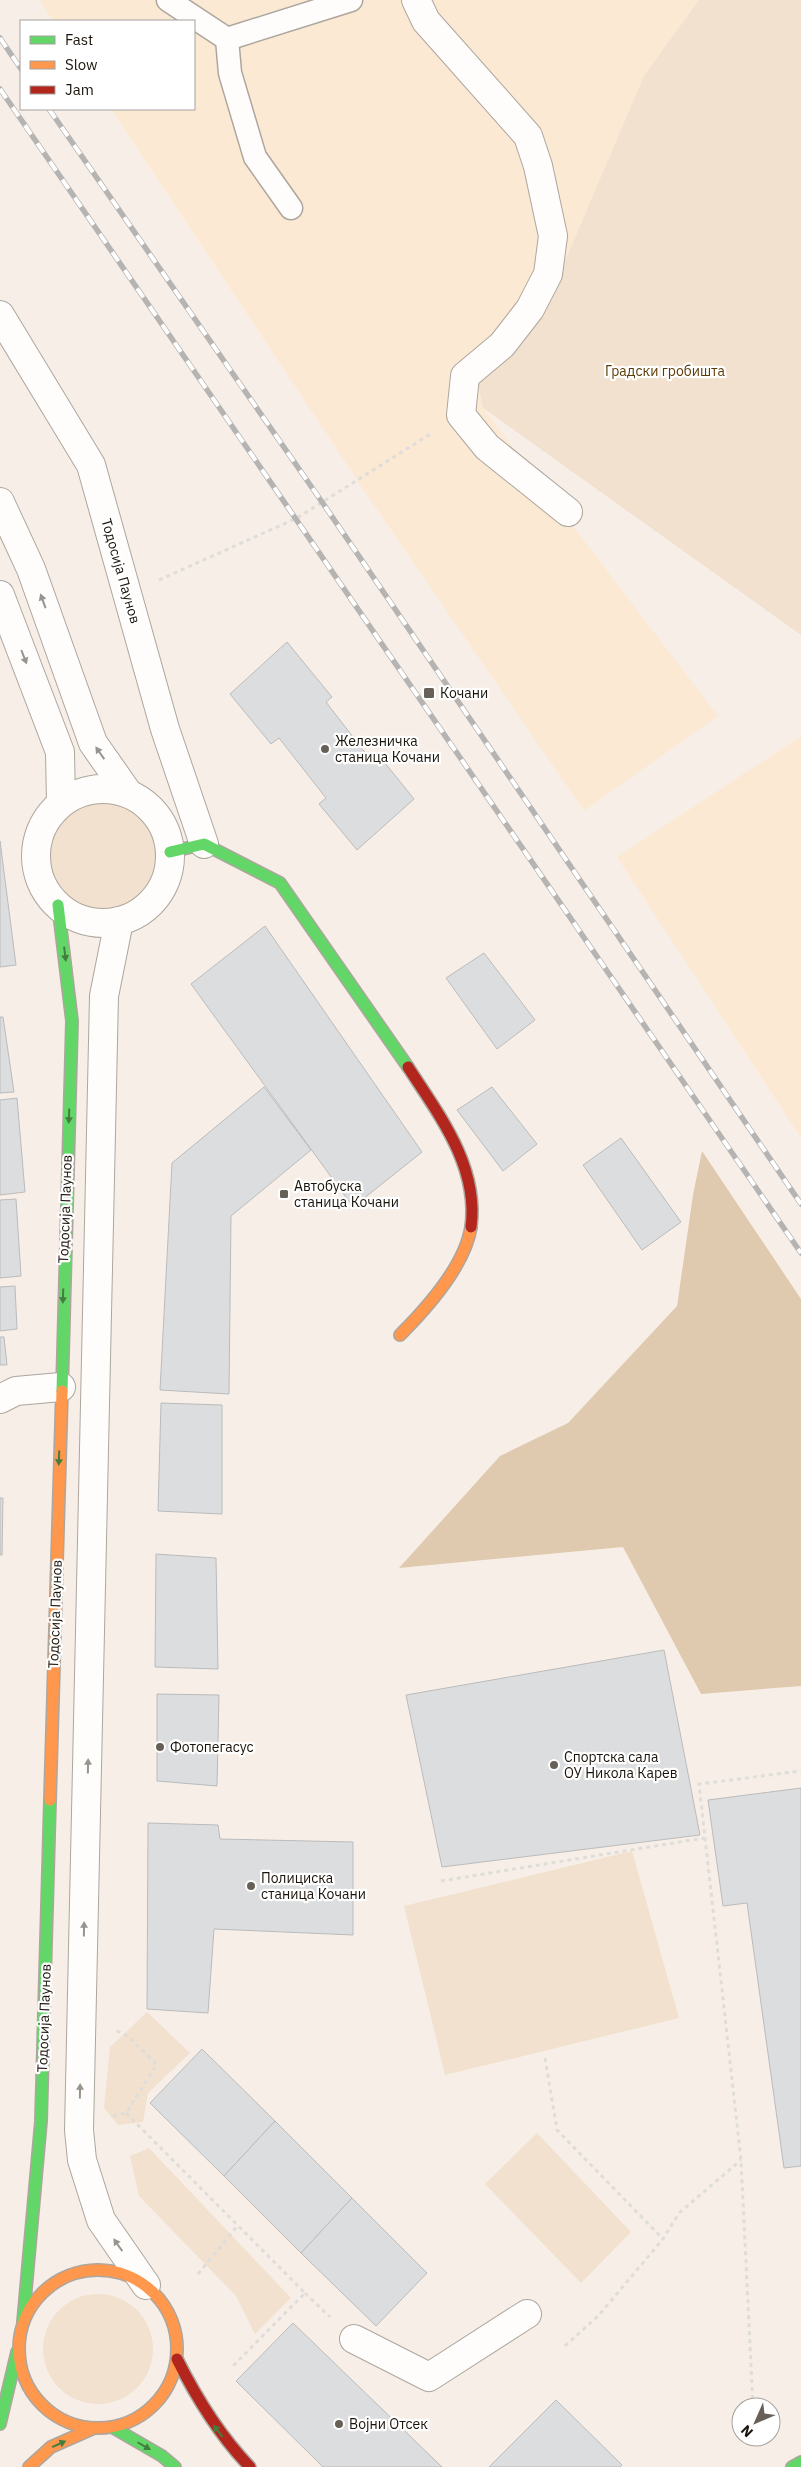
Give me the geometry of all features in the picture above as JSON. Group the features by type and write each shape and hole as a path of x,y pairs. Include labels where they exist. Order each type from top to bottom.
{"street":[{"path":"416,0 426,21 528,136 538,166 552,236 548,274 530,309 502,345 465,376 461,415 487,447 568,512"},
{"name":"Тодосија Паунов","path":"0,316 91,465 129,594 165,730 204,844"},
{"path":"0,502 31,569 93,743 128,793"},
{"path":"0,595 60,752 61,803"},
{"path":"105,788 128,793 148,805 161,821 170,852 165,882 154,900 139,913 119,921 98,923 78,918 58,906 44,887 36,865 37,842 46,820 61,803 82,792 105,788"},
{"path":"170,852 204,844 280,883 392,1042 440,1116 464,1161 472,1194 473,1211 470,1232 464,1250 442,1287 417,1318 400,1335"},
{"name":"Тодосија Паунов","path":"23,2322 42,2121 72,1020 58,906"},
{"path":"18,2345 20,2366 27,2385 39,2402 54,2416 73,2425 94,2428 112,2427 136,2419 156,2404 170,2383 177,2359 177,2338 171,2318 161,2300 146,2285 101,2220 82,2160 79,2130 104,996 119,921"},
{"path":"0,1399 16,1391 61,1387"},
{"path":"0,2424 23,2322 35,2300 53,2283 75,2273 99,2270 124,2274 146,2285"},
{"path":"354,2339 429,2377 527,2314"},
{"path":"177,2359 204,2413 234,2451 250,2467"},
{"path":"112,2427 162,2456 175,2467"},
{"path":"29,2467 51,2447 94,2428"},
{"path":"792,2467 801,2462"}],"lane":[{"path":"168,0 227,39"},
{"path":"227,39 351,0"},
{"path":"227,39 230,73 255,157 291,208"}],"path":[{"path":"129,594 297,518 461,415"},
{"path":"753,2397 741,2160 699,1784 801,1771"},
{"path":"442,1881 704,1838"},
{"path":"108,2116 126,2113 157,2064 126,2035"},
{"path":"546,2058 557,2130 663,2239"},
{"path":"126,2113 321,2308"},
{"path":"565,2346 599,2314 663,2239 679,2213 741,2160"},
{"path":"198,2274 238,2225"},
{"path":"232,2366 305,2293"}],"shaded area":[{"path":"39,0 699,0 644,76 548,301 477,380 483,408 718,716 584,811 369,498 112,110 195,110 195,20 52,20"},
{"path":"801,736 801,1138 617,857"},
{"path":"702,1151 801,1299 801,1686 701,1694 623,1547 399,1568 500,1456 568,1423 677,1306 693,1195"}],"green space":[{"name":"Градски гробишта","path":"699,0 801,0 801,635 483,408 477,380 548,301 644,76"},
{"path":"104,795 127,800 137,805 146,813 154,822 159,832 164,855 159,878 154,888 146,897 137,905 127,910 104,915 81,910 71,905 62,897 54,888 49,878 44,855 49,832 54,822 62,813 71,805 81,800"},
{"path":"632,1851 679,2018 445,2075 404,1906"},
{"path":"147,2012 190,2053 148,2093 143,2122 118,2125 104,2108 110,2047"},
{"path":"537,2133 631,2232 581,2283 485,2184"},
{"path":"149,2148 291,2298 255,2334 236,2296 139,2196 130,2156"},
{"path":"98,2294 119,2298 137,2310 149,2328 153,2349 149,2370 137,2388 119,2400 98,2404 77,2400 59,2388 47,2370 43,2349 47,2328 59,2310 77,2298"}],"building":[{"name":"Железничка станица Кочани","path":"287,642 332,697 326,702 370,759 377,753 414,799 357,850 319,804 326,798 279,738 271,744 230,694"},
{"path":"0,841 16,965 0,967"},
{"path":"265,926 422,1152 353,1207 191,984"},
{"path":"484,953 535,1020 497,1049 446,978"},
{"path":"0,1017 3,1017 14,1092 0,1093"},
{"path":"264,1087 311,1150 231,1216 229,1394 160,1390 172,1163"},
{"path":"492,1087 537,1144 503,1171 457,1110"},
{"path":"17,1098 25,1192 0,1195 0,1100"},
{"path":"621,1138 681,1222 642,1250 583,1165"},
{"path":"16,1199 21,1276 0,1278 0,1200"},
{"path":"15,1286 17,1329 0,1331 0,1287"},
{"path":"0,1337 4,1337 7,1365 0,1365"},
{"path":"161,1403 222,1405 222,1514 158,1511"},
{"path":"0,1498 3,1498 2,1555 0,1555"},
{"path":"156,1554 216,1558 218,1669 155,1667"},
{"name":"Спортска сала ОУ Никола Карев","path":"664,1650 700,1835 442,1867 406,1695"},
{"path":"157,1694 219,1695 217,1786 157,1781"},
{"path":"801,1788 801,2166 784,2168 747,1903 723,1906 708,1800"},
{"name":"Полициска станица Кочани","path":"148,1823 218,1825 220,1839 353,1842 353,1935 214,1929 208,2013 147,2009"},
{"path":"202,2049 275,2121 224,2176 150,2103"},
{"path":"275,2121 352,2198 301,2253 224,2176"},
{"path":"352,2198 427,2273 376,2326 301,2253"},
{"name":"Војни Отсек","path":"293,2323 442,2467 323,2467 236,2381"},
{"path":"556,2400 622,2465 620,2467 489,2467"}],"railway":[{"path":"0,38 20,68"},
{"path":"0,89 801,1253"},
{"path":"50,110 322,502 801,1204"}],"traffic: fast":[{"path":"170,852 204,844 280,883 408,1067"},
{"path":"58,905 72,1021 62,1391"},
{"path":"23,2322 41,2121 50,1800"},
{"path":"0,2424 17,2352"},
{"path":"112,2427 162,2456 175,2467"},
{"path":"792,2467 801,2462"}],"traffic: slow":[{"path":"400,1335 433,1299 453,1271 461,1257 471,1227"},
{"path":"50,1800 62,1391"},
{"path":"106,2270 121,2273 135,2279 154,2293 164,2305 174,2326 177,2349 174,2372 164,2393 154,2405 142,2415 121,2425 106,2428 90,2428 75,2425 54,2415 32,2393 20,2364 19,2341 22,2326 32,2305 54,2283 83,2271 106,2270"},
{"path":"29,2467 51,2447 94,2428"}],"traffic: jam":[{"path":"408,1067 444,1123 463,1162 469,1183 472,1205 471,1227"},
{"path":"177,2359 209,2416 250,2467"}],"place":[{"name":"Кочани","path":"429,693"},
{"name":"Железничка станица Кочани","path":"325,749"},
{"name":"Автобуска станица Кочани","path":"284,1194"},
{"name":"Фотопегасус","path":"160,1747"},
{"name":"Спортска сала ОУ Никола Карев","path":"554,1765"},
{"name":"Полициска станица Кочани","path":"251,1886"},
{"name":"Војни Отсек","path":"339,2424"}]}
